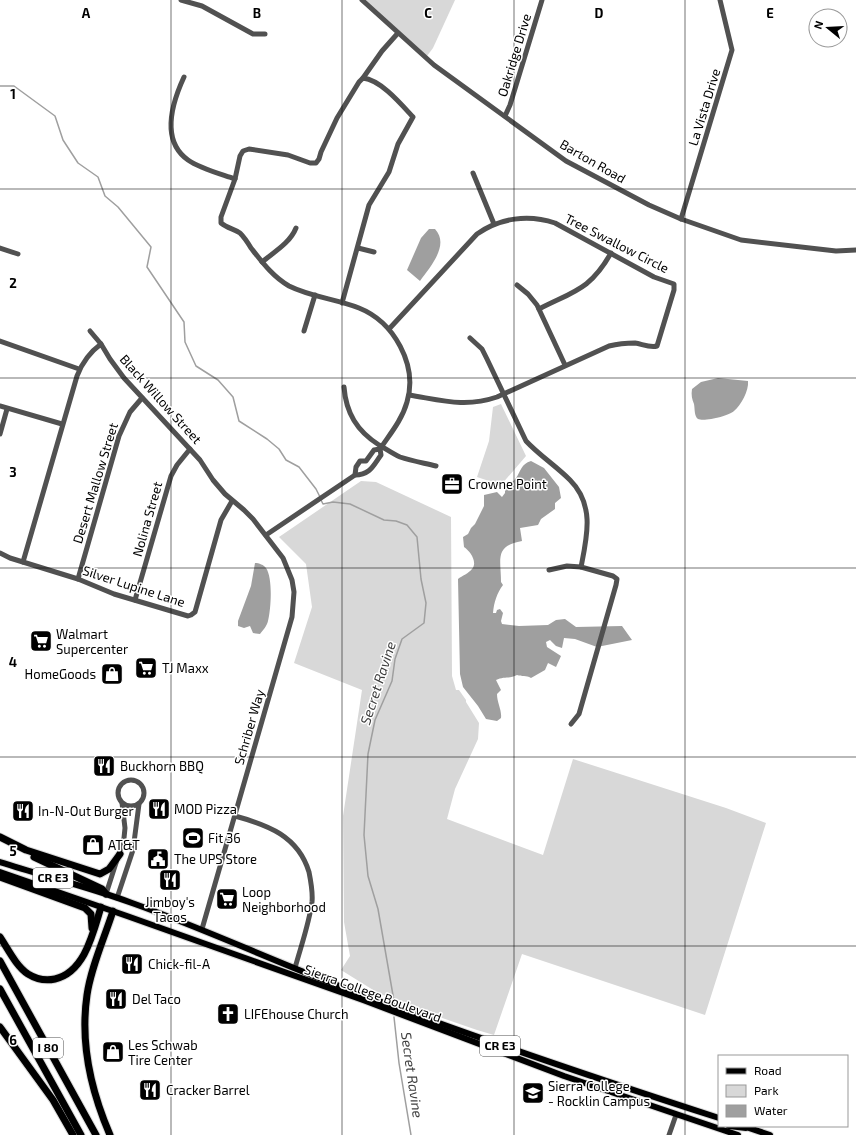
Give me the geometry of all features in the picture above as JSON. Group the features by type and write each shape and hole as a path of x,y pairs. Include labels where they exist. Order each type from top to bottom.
{"highway":[{"path":"0,838 26,850 100,874 110,869 120,854"},
{"path":"0,838 15,848 102,890 106,894"},
{"path":"0,877 85,908 90,912 92,917 92,934"},
{"path":"0,937 17,964 28,974 44,980 51,980 66,975 73,970 82,958 101,907"},
{"path":"110,1135 101,1113 91,1079 86,1046 86,1019 87,995 90,982 113,911"},
{"name":"I 80","path":"0,961 96,1135"},
{"name":"I 80","path":"0,989 81,1135"},
{"path":"0,1027 53,1100 73,1135"}],"main road":[{"name":"Sierra College Boulevard","path":"0,862 118,898 202,929 323,980 678,1110 718,1127"},
{"name":"Sierra College Boulevard","path":"0,872 113,911 446,1031 547,1070 678,1110 718,1118"},
{"path":"101,907 106,894"},
{"path":"113,911 118,898"},
{"path":"293,976 295,968"},
{"path":"678,1110 718,1122"},
{"name":"Sierra College Boulevard","path":"719,1127 738,1135"},
{"path":"740,1127 750,1128"},
{"path":"746,1127 770,1135"}],"street":[{"path":"181,0 202,6 253,34 265,34"},
{"name":"Barton Road","path":"362,0 434,65 566,161 649,205 681,219 741,240 836,250 856,250"},
{"name":"Oakridge Drive","path":"505,116 510,105 542,0"},
{"name":"La Vista Drive","path":"681,219 732,50 720,0"},
{"path":"266,535 355,475 361,475 369,472 381,455 381,448 401,418 409,395 409,378 406,362 400,346 389,329 371,314 358,308 298,290 283,282 262,262 240,234 221,223 221,217 235,179 240,156 243,151 249,149 288,155 310,163 316,163 337,118 359,82 382,51 398,33"},
{"path":"184,77 176,93 170,118 172,136 176,146 189,160 235,179"},
{"path":"342,303 369,205 389,172 398,144 413,118 398,101 370,79 363,78"},
{"path":"472,173 494,224"},
{"name":"Tree Swallow Circle","path":"389,329 472,238 482,230 494,224 522,218 538,219 563,227 654,277 674,284 674,290 657,346 652,348 636,343 609,346 504,394 485,401 467,403 409,395"},
{"path":"262,262 292,237 296,228"},
{"path":"0,248 18,254"},
{"path":"358,248 374,252"},
{"path":"539,309 570,294 588,283 597,275 611,253"},
{"path":"517,284 533,300 539,309 566,365"},
{"path":"304,331 315,295"},
{"name":"Black Willow Street","path":"90,331 101,344 116,368 200,460 215,483 232,501 244,510 266,535"},
{"path":"470,338 482,349 526,441 571,481 580,495 587,512 588,532 581,567"},
{"path":"0,341 79,369"},
{"path":"23,562 79,369 90,353 101,344"},
{"path":"344,387 348,409 355,424 381,448 398,456 436,466"},
{"name":"Desert Mallow Street","path":"78,579 119,436 130,412 142,398"},
{"path":"0,406 62,424"},
{"path":"0,434 8,409"},
{"path":"366,461 374,450 381,448"},
{"name":"Nolina Street","path":"135,600 170,481 177,464 190,449"},
{"path":"355,475 356,467 360,461 366,461 372,468"},
{"name":"Silver Lupine Lane","path":"0,553 23,562 78,579 114,594 188,616 195,612 221,520 232,501"},
{"name":"Schriber Way","path":"202,929 288,635 294,602 292,580 283,558 266,535"},
{"path":"549,570 567,566 581,567 613,576 617,579 579,714 571,724"},
{"path":"106,894 120,854 125,833 122,803 118,795 119,787 124,782 130,780 138,782 144,790 143,798 139,804 137,812 135,843 118,898"},
{"path":"122,803 130,806 139,804"},
{"path":"235,816 269,828 285,836 299,851 307,866 311,882 312,902 295,968"},
{"path":"669,1135 678,1110"}],"green space":[{"path":"364,0 455,0 433,48 427,56"},
{"path":"501,404 526,456 501,485 477,477 489,441 493,407"},
{"path":"361,481 376,482 451,517 452,676 456,690 459,690 466,700 479,723 478,739 455,789 447,819 543,855 573,759 726,808 766,823 705,1015 522,954 494,1035 422,1011 378,993 341,970 350,956 344,922 343,816 362,690 294,663 312,607 306,564 279,537"}],"water":[{"path":"429,229 435,229 439,235 439,249 433,263 420,281 407,270 421,238"},
{"path":"718,378 748,381 744,398 737,408 731,413 722,417 711,419 698,419 695,414 692,389 701,382"},
{"path":"531,461 544,468 559,487 561,498 555,503 555,509 541,519 538,525 520,528 522,541 513,543 503,550 500,560 501,582 503,585 496,598 493,613 496,613 497,610 500,609 503,613 501,621 502,624 519,626 548,625 556,620 565,619 576,627 622,626 632,640 597,647 575,639 564,638 562,648 556,646 550,640 546,642 547,647 561,656 556,667 548,663 545,670 531,678 517,675 496,680 501,690 497,694 501,718 497,721 486,719 463,687 460,674 458,579 471,570 474,566 474,560 471,554 464,547 463,537 468,534 475,524 484,506 484,495 497,492 502,497 506,488 516,478 523,466"},
{"path":"255,563 261,564 266,568 270,579 271,602 268,621 260,634 253,633 250,626 244,628 238,626 238,621 251,586"}],"waterway":[{"name":"Secret Ravine","path":"0,86 14,86 55,116 63,140 78,163 98,177 105,196 118,207 151,247 147,267 184,322 185,342 196,366 218,380 233,397 239,421 267,439 279,449 286,460 299,467 316,489 320,497"},
{"name":"Secret Ravine","path":"321,500 323,504 333,502 350,504 384,520 396,521 407,525 417,537 421,579 426,603 424,623 402,639 395,659 392,681 375,720 368,754 364,835 368,876 378,909 394,1001"},
{"name":"Secret Ravine","path":"394,1017 399,1063 411,1135"}],"place":[{"name":"Crowne Point","path":"452,484"},
{"name":"Walmart Supercenter","path":"41,641"},
{"name":"TJ Maxx","path":"146,668"},
{"name":"HomeGoods","path":"112,674"},
{"name":"Buckhorn BBQ","path":"104,766"},
{"name":"MOD Pizza","path":"159,809"},
{"name":"In-N-Out Burger","path":"23,811"},
{"name":"Fit 36","path":"193,838"},
{"name":"AT&T","path":"93,845"},
{"name":"The UPS Store","path":"158,859"},
{"name":"Jimboy's Tacos","path":"170,880"},
{"name":"Loop Neighborhood","path":"227,899"},
{"name":"Chick-fil-A","path":"132,964"},
{"name":"Del Taco","path":"116,999"},
{"name":"LIFEhouse Church","path":"228,1014"},
{"name":"Les Schwab Tire Center","path":"113,1052"},
{"name":"Cracker Barrel","path":"150,1090"},
{"name":"Sierra College - Rocklin Campus","path":"533,1093"}]}
